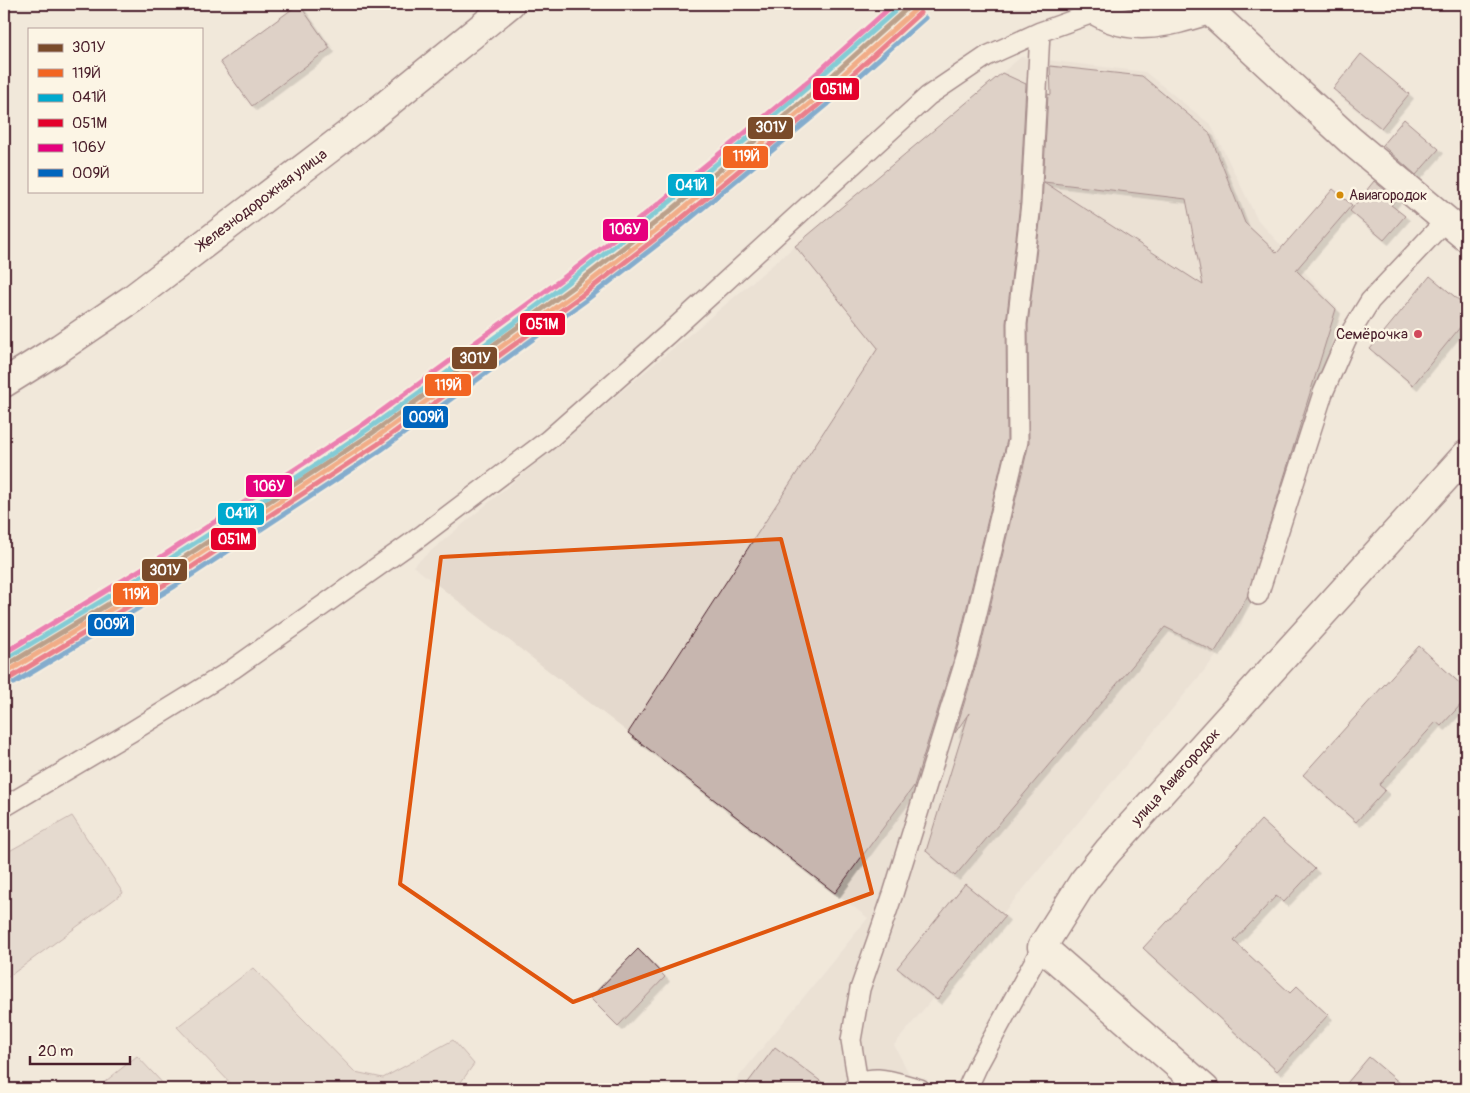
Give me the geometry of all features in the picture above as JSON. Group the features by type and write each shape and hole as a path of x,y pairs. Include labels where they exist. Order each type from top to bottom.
{"street":[{"name":"Железнодорожная улица","path":"4,383 132,299 372,116 510,4"},
{"path":"1092,8 1128,24 1158,24 1212,7 1350,140 1456,228"},
{"name":"улица Авиагородок","path":"1042,947 1083,882 1108,852 1466,455"},
{"path":"1042,947 1205,1089"}],"lane":[{"path":"4,807 233,669 421,536 548,440 668,334 928,96 987,56 1092,8"},
{"path":"920,1089 877,1078 856,1086 851,1040 860,988 893,894 968,655 1018,441 1018,324 1031,204 1040,32"},
{"path":"1258,595 1323,393 1346,340 1370,301 1456,228"},
{"path":"967,1089 1042,947"}],"highlighted area":[{"path":"781,539 872,893 573,1002 400,884 441,557"}],"shaded area":[{"path":"1021,57 1145,72 1211,125 1257,219 1337,308 1241,626 894,1045 917,1089 729,1089 868,918 413,566"},
{"path":"72,816 123,893 4,980 4,854"},
{"path":"253,968 355,1072 383,1078 453,1040 474,1064 456,1089 236,1089 177,1027"},
{"path":"137,1056 168,1089 96,1089"}],"building":[{"path":"299,4 330,48 252,106 220,62"},
{"path":"1361,54 1409,94 1381,128 1333,89"},
{"path":"1050,66 1142,76 1209,132 1245,223 1277,253 1333,189 1352,205 1296,270 1336,309 1247,597 1215,652 1165,627 955,876 926,851 969,713 955,733 978,658 1029,443 1028,325 1042,205 1048,94 1051,95","holes":["1044,182 1186,199 1203,285"]},
{"path":"1002,73 1026,84 1020,203 1006,323 1007,440 956,652 914,786 835,893 628,733 878,348 795,246"},
{"path":"1404,119 1439,149 1416,175 1382,145"},
{"path":"1374,181 1396,199 1391,205 1405,216 1384,240 1350,211"},
{"name":"Семёрочка","path":"1430,276 1466,306 1466,320 1413,385 1370,349"},
{"path":"1419,646 1466,689 1466,699 1441,726 1436,722 1379,785 1385,790 1356,822 1303,775"},
{"path":"1261,820 1315,869 1284,902 1276,896 1234,941 1290,993 1297,986 1328,1015 1277,1071 1143,948"},
{"path":"965,884 1005,916 937,1000 897,968"},
{"path":"638,949 665,977 618,1026 590,998"},
{"path":"775,1047 831,1089 743,1089"},
{"path":"1369,1057 1407,1089 1342,1089"}],"transit line":[{"name":"106У","path":"4,653 158,559 364,424 566,276 661,202 808,81 894,4"},
{"name":"041Й","path":"4,660 233,519 368,429 507,329 708,171 839,61 903,4"},
{"name":"301У","path":"4,667 165,570 371,434 574,286 669,212 816,90 912,4"},
{"name":"119Й","path":"7,672 168,575 374,439 578,291 673,217 820,95 916,9"},
{"name":"051М","path":"10,678 172,580 378,444 581,296 677,222 824,100 920,13"},
{"name":"009Й","path":"14,683 175,586 381,450 585,301 681,226 828,104 925,18"}],"place":[{"name":"Авиагородок","path":"1340,195"},
{"name":"Семёрочка","path":"1418,334"}]}
